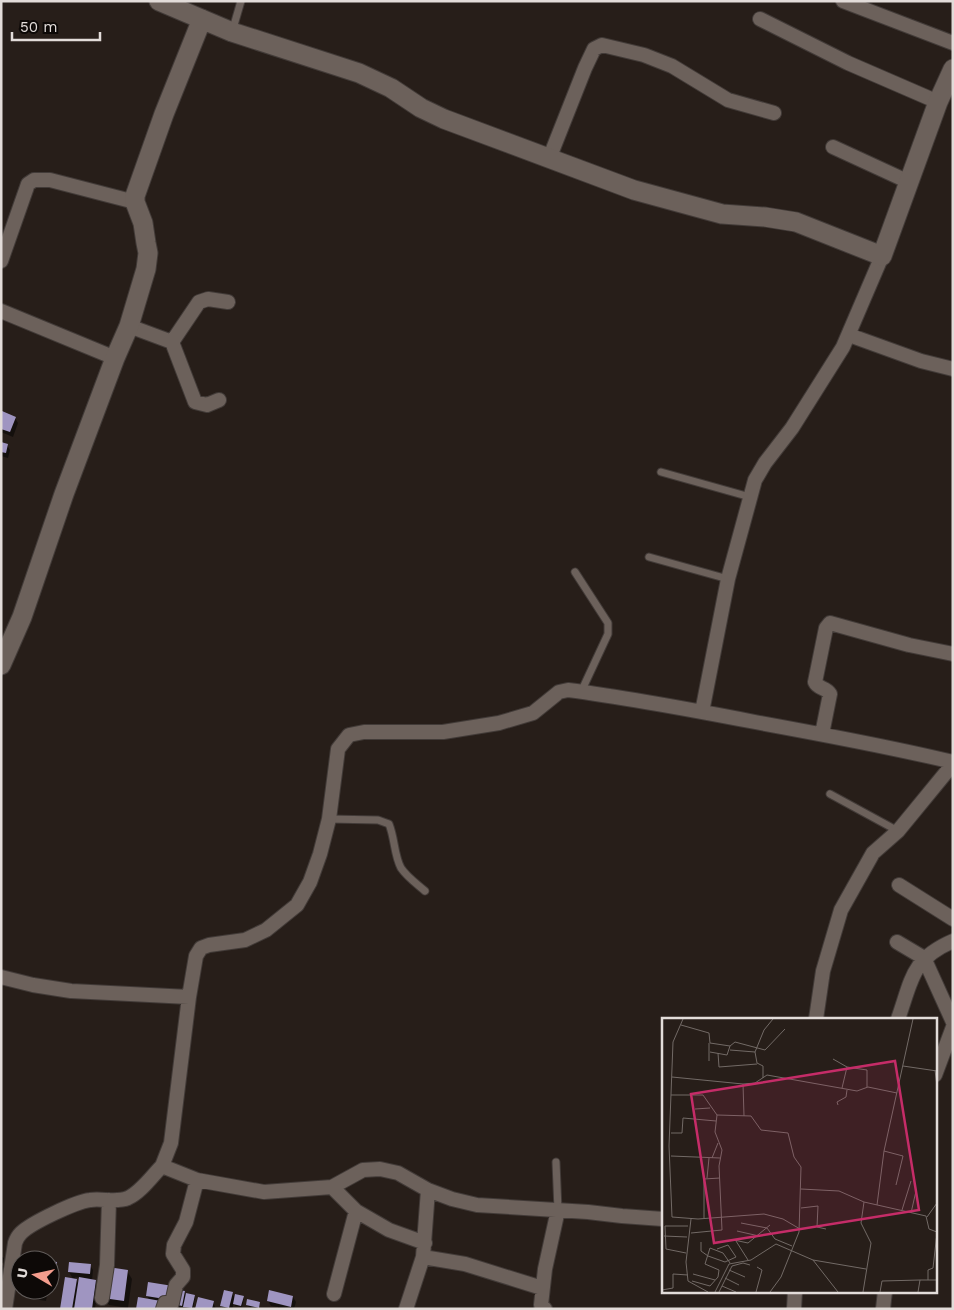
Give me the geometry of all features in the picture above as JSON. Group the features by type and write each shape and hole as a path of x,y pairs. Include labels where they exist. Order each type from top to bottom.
{"street":[{"path":"159,1 232,32 359,73 391,88 421,108 549,159 634,190 722,214 796,222 882,256"},
{"path":"842,1 953,43"},
{"path":"760,19 848,63 938,102"},
{"path":"1,665 22,618 48,536 114,358 129,326 146,269 148,253 143,224 135,202 135,196 164,114 202,20"},
{"path":"549,159 585,68 594,50 602,45 644,55 665,64 728,100 774,113"},
{"path":"702,712 728,579 755,480 765,463 792,428 849,335 882,256 938,102 953,69"},
{"path":"834,147 909,182"},
{"path":"1,261 28,184 34,180 50,180 135,202"},
{"path":"172,342 199,302 208,299 228,302"},
{"path":"1,311 114,358"},
{"path":"129,326 172,342 195,402 207,405 219,400"},
{"path":"849,335 921,361 953,369"},
{"path":"822,734 830,694 815,682 826,628 830,623 909,645 953,654"},
{"path":"5,1309 14,1243 20,1234 77,1202 92,1199 128,1198 135,1194 162,1166 171,1144 189,997 196,956 201,948 209,945 245,940 266,930 297,905 310,882 320,854 329,819 338,749 349,735 364,732 443,732 499,723 533,713 559,692 568,690 822,734 900,749 953,763 898,831 873,853 841,910 823,971 816,1018"},
{"path":"899,886 953,919"},
{"path":"898,1018 917,967 924,958 953,941"},
{"path":"897,942 924,958 948,997 953,1022"},
{"path":"1,977 33,985 71,991 189,997"},
{"path":"936,1072 953,1027"},
{"path":"162,1166 197,1180 264,1192 332,1187 363,1170 380,1169 398,1173 428,1190 452,1199 477,1205 662,1219"},
{"path":"163,1309 165,1303 172,1303 176,1285 183,1277 183,1270 173,1254 174,1245 186,1222 197,1180"},
{"path":"332,1187 356,1211 389,1230 425,1243"},
{"path":"406,1309 423,1257 428,1190"},
{"path":"102,1298 107,1265 109,1200"},
{"path":"545,1309 541,1305 542,1288 558,1210"},
{"path":"334,1294 356,1211"},
{"path":"423,1257 464,1264 542,1288"},
{"path":"794,1309 795,1292"},
{"path":"884,1309 885,1292"}],"lane":[{"path":"232,32 242,1"},
{"path":"661,472 750,497"},
{"path":"649,557 728,579"},
{"path":"575,572 609,627 608,634 580,692"},
{"path":"830,794 898,831"},
{"path":"329,819 378,820 389,824 396,854 402,869 425,891"},
{"path":"556,1162 558,1210"}],"building":[{"path":"2,411 16,417 10,432 1,429"},
{"path":"1,442 8,444 6,453 1,452"},
{"path":"69,1262 91,1264 90,1274 68,1272"},
{"path":"108,1267 128,1270 124,1301 103,1298"},
{"path":"65,1277 77,1279 72,1309 60,1309"},
{"path":"79,1277 96,1280 92,1309 74,1309"},
{"path":"148,1282 173,1286 171,1300 146,1296"},
{"path":"177,1290 185,1291 182,1306 174,1304"},
{"path":"224,1290 233,1292 229,1308 220,1306"},
{"path":"269,1290 293,1296 291,1307 267,1301"},
{"path":"186,1293 195,1295 192,1308 183,1307"},
{"path":"235,1294 244,1296 241,1306 233,1304"},
{"path":"138,1297 161,1301 160,1309 136,1309"},
{"path":"198,1297 214,1301 212,1309 195,1309"},
{"path":"247,1299 260,1302 259,1308 246,1305"}]}
